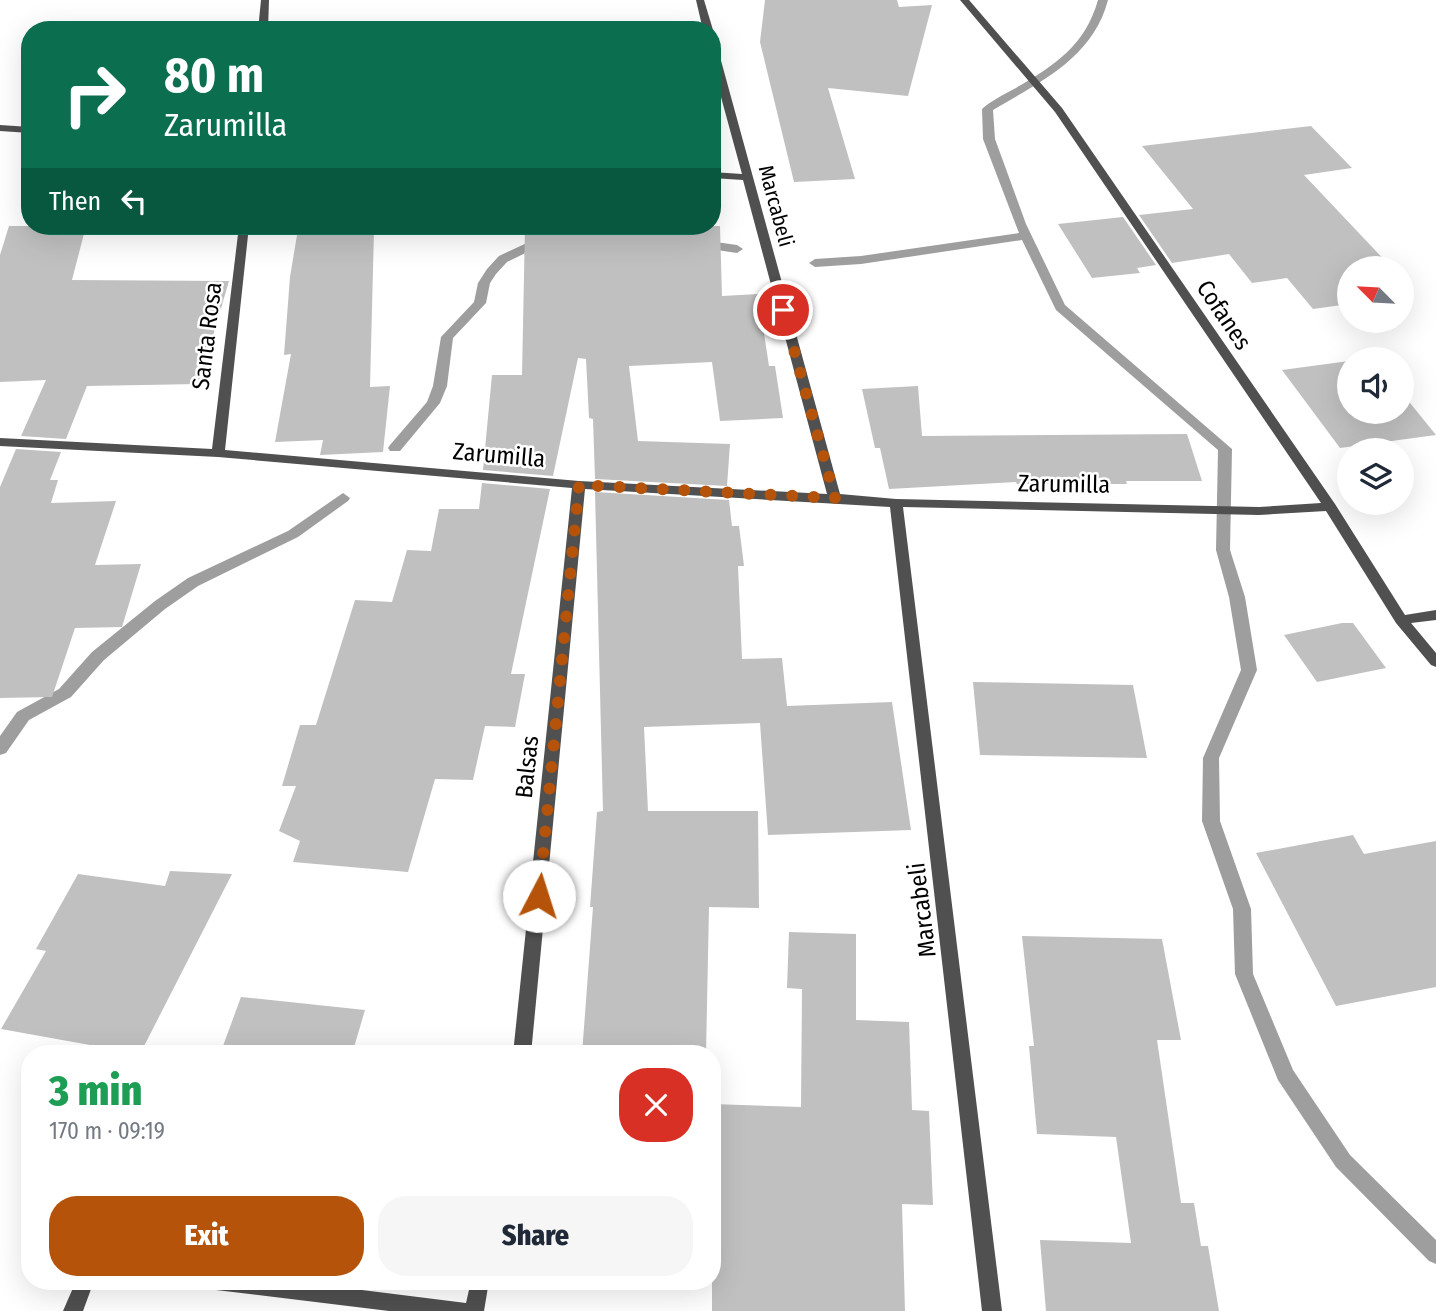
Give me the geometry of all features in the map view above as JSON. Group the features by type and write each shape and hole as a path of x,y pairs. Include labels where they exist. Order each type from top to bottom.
{"street":[{"path":"264,21 265,0"},
{"path":"700,0 706,21"},
{"name":"Cofanes","path":"964,0 1059,110 1330,507 1401,620 1436,662"},
{"name":"Marcabeli","path":"721,81 835,498"},
{"path":"0,128 21,129"},
{"path":"721,176 746,177"},
{"name":"Santa Rosa","path":"218,453 243,235"},
{"name":"Zarumilla","path":"0,442 218,453 579,485 896,503 1259,511 1330,507"},
{"name":"Balsas","path":"523,1045 579,485"},
{"name":"Marcabeli","path":"896,503 992,1311"},
{"path":"1401,620 1436,615"},
{"path":"73,1311 81,1290"},
{"path":"290,1290 464,1311"},
{"path":"474,1311 478,1290"}],"building":[{"path":"765,0 897,0 899,7 932,5 908,96 828,88 855,179 794,182 760,42"},
{"path":"1311,126 1352,168 1304,175 1381,256 1337,256 1337,306 1313,309 1287,278 1252,283 1229,254 1172,263 1139,215 1193,209 1142,146"},
{"path":"1123,217 1156,265 1137,268 1140,273 1092,278 1058,224"},
{"path":"9,226 21,226 21,235 84,235 72,280 229,281 199,384 87,386 66,439 21,436 46,380 0,382 0,255"},
{"path":"297,235 374,235 370,387 390,386 383,452 320,455 323,440 275,442 291,354 284,355 290,277"},
{"path":"525,235 720,235 722,296 758,294 769,366 775,366 783,418 720,421 712,362 629,366 638,441 730,444 727,486 595,479 593,419 589,418 586,359 578,358 553,476 483,470 492,375 522,375"},
{"path":"1337,363 1337,424 1414,424 1414,408 1436,435 1414,438 1337,438 1337,444 1282,370"},
{"path":"918,386 922,436 1187,434 1202,481 1126,481 1127,484 1016,482 889,489 880,448 875,448 862,389"},
{"path":"16,449 61,452 50,480 58,480 51,503 116,501 95,565 141,564 122,627 75,628 52,697 0,698 0,487"},
{"path":"482,483 550,489 511,674 525,674 515,727 485,726 473,780 435,779 408,872 293,862 300,841 279,831 296,786 282,786 300,725 316,725 355,600 392,602 407,550 431,551 439,509 479,509"},
{"path":"595,492 729,500 732,526 739,526 744,566 738,566 742,659 782,658 787,706 892,702 911,830 768,835 760,723 644,727 648,811 758,811 759,908 709,907 706,1045 583,1045 597,812 603,811"},
{"path":"1353,623 1386,668 1317,682 1284,635"},
{"path":"973,682 1133,685 1147,758 980,755"},
{"path":"1353,835 1364,854 1436,841 1436,987 1336,1006 1256,853"},
{"path":"170,871 232,874 145,1045 90,1045 1,1029 46,951 36,949 78,874 165,886"},
{"path":"789,932 856,934 856,1020 909,1022 912,1110 929,1111 933,1205 902,1204 905,1311 712,1311 712,1290 721,1290 721,1104 801,1107 802,989 787,988"},
{"path":"1022,936 1162,939 1181,1040 1157,1040 1181,1203 1194,1203 1201,1246 1208,1246 1219,1311 1046,1311 1040,1240 1131,1243 1116,1137 1037,1134 1029,1046 1034,1046"},
{"path":"241,997 365,1010 355,1045 223,1045"}],"waterway":[{"path":"1026,236 989,139 987,109 1040,78 1074,52 1088,37 1098,19 1103,0"},
{"path":"815,263 861,260 1026,236"},
{"path":"1026,236 1060,307 1225,449 1223,550 1237,597 1249,670 1211,758 1211,821 1242,909 1244,974 1285,1074 1343,1161 1436,1254"},
{"path":"395,448 433,403 440,386 447,337 480,303 484,283 491,272 503,259 544,239"},
{"path":"701,244 737,249"},
{"path":"0,749 23,716 65,693 98,656 160,605 193,582 293,534 343,498"}],"route":[{"path":"539,896 579,485 835,498 783,310"}]}
